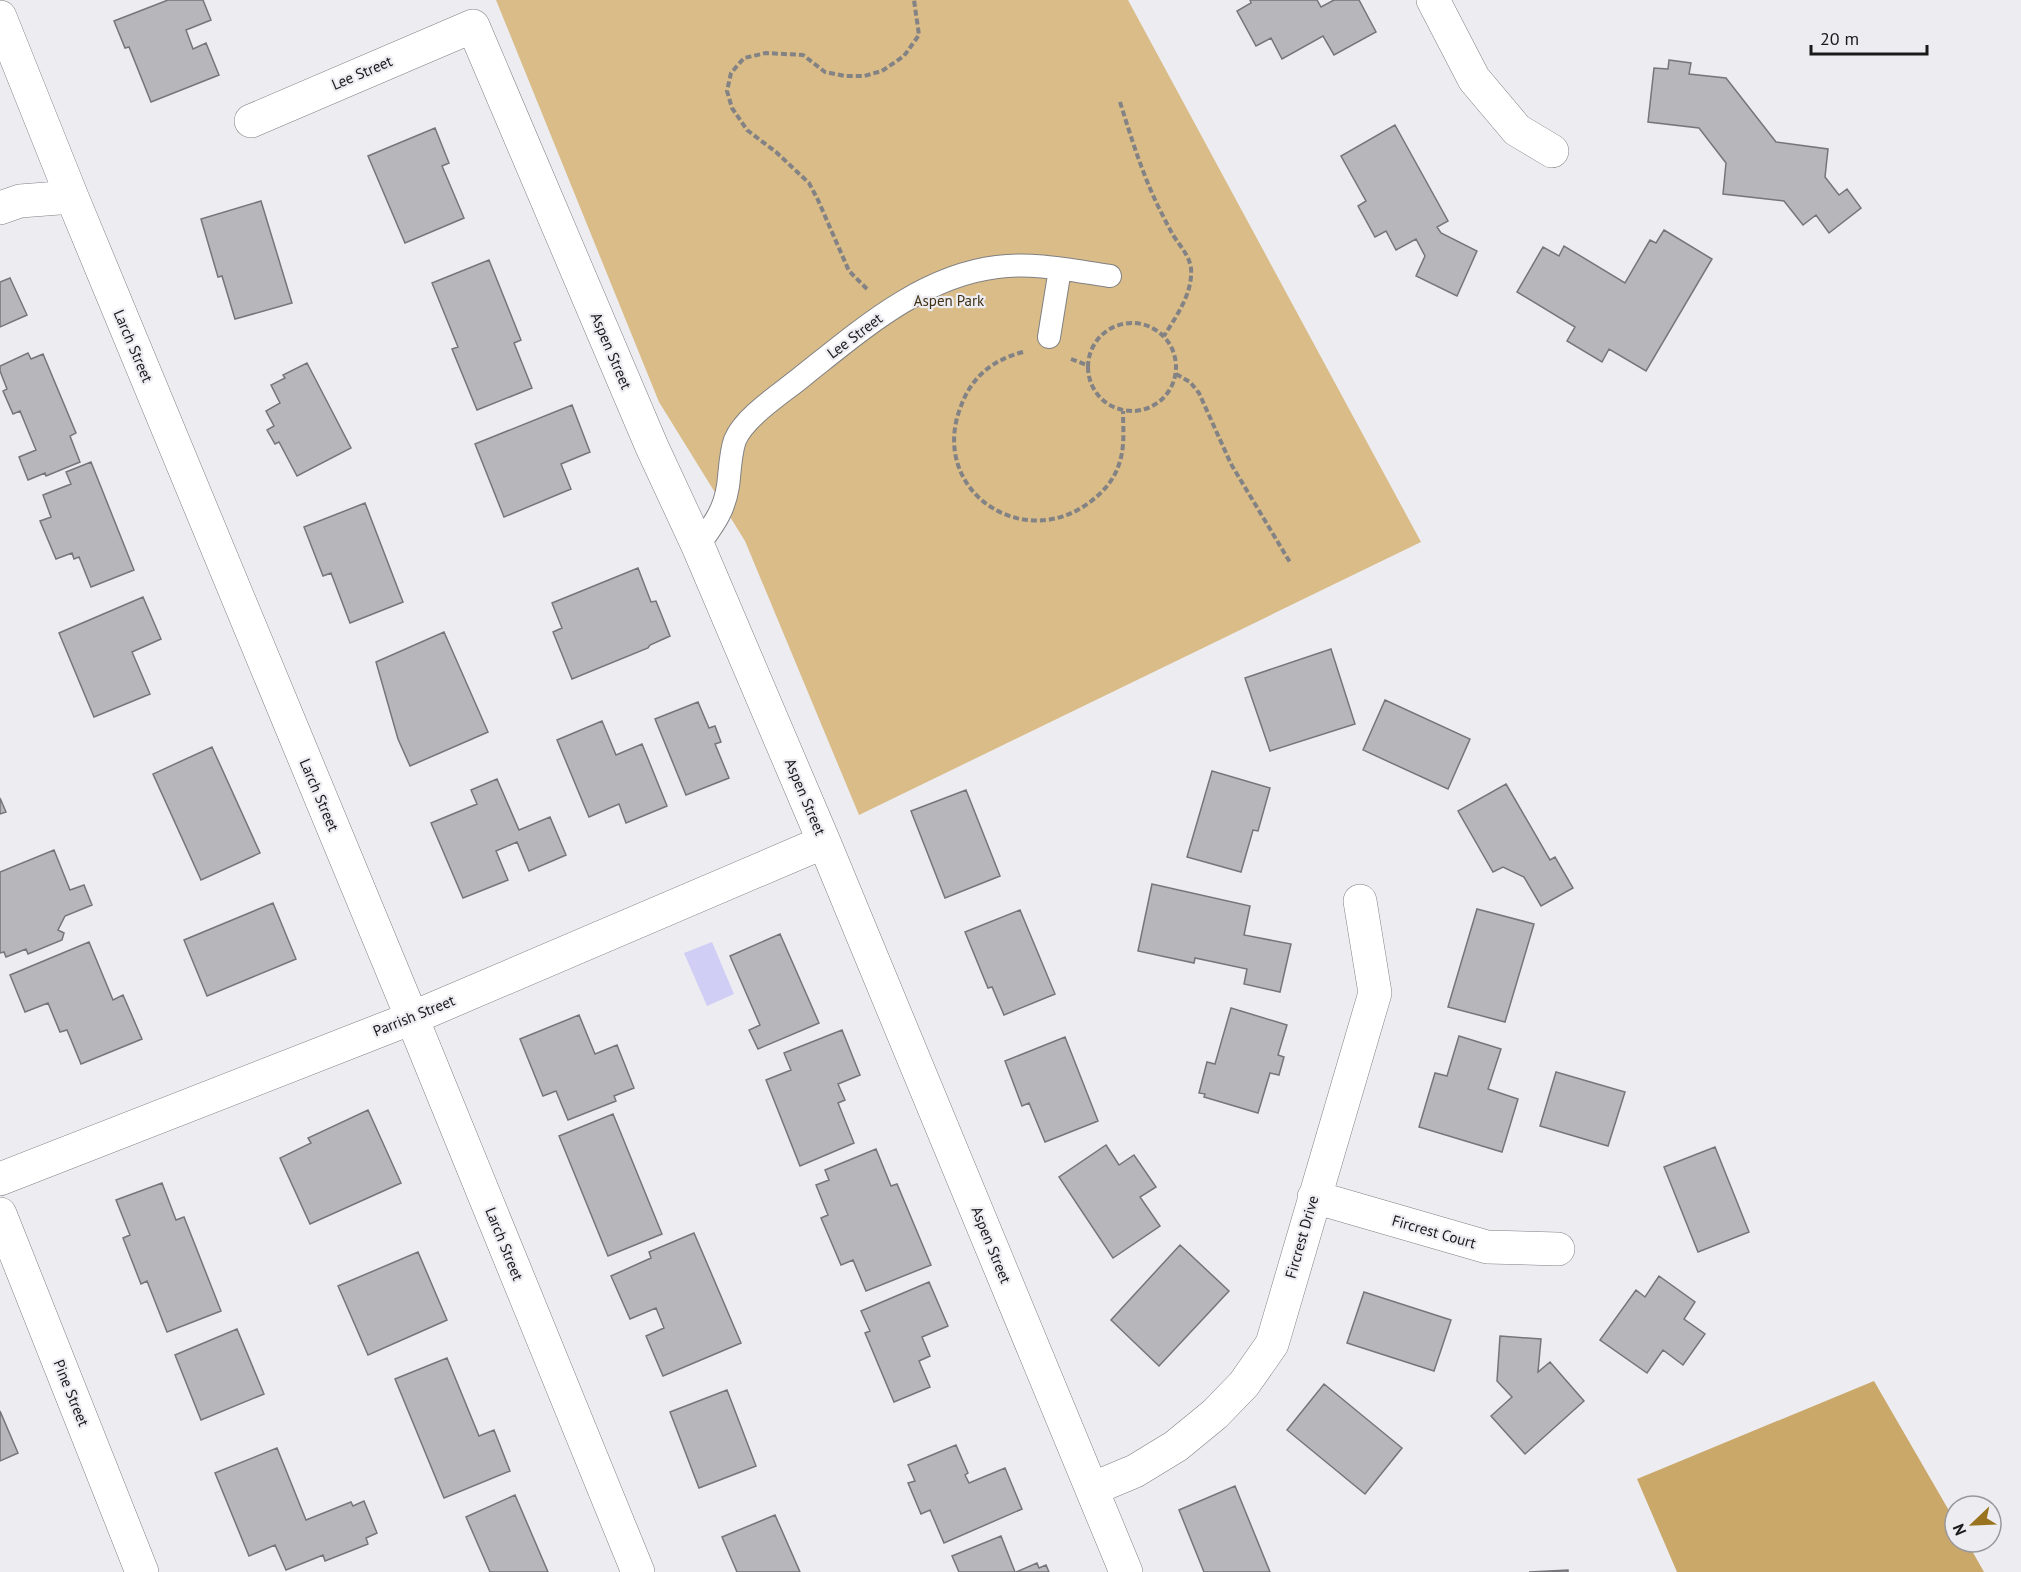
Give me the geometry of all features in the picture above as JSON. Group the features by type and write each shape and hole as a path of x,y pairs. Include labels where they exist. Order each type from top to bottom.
{"street":[{"path":"1433,0 1474,79 1517,130 1552,151"},
{"name":"Larch Street","path":"0,17 638,1572"},
{"name":"Lee Street","path":"251,121 473,26"},
{"name":"Aspen Street","path":"473,26 824,842 1126,1572"},
{"path":"0,208 20,201 72,197"},
{"name":"Parrish Street","path":"0,1179 412,1017 824,842"},
{"name":"Fircrest Drive","path":"1092,1489 1135,1471 1176,1446 1215,1414 1244,1384 1272,1344 1375,993 1360,901"},
{"name":"Fircrest Court","path":"1314,1197 1487,1247 1558,1249"},
{"name":"Pine Street","path":"0,1214 141,1572"}],"lane":[{"name":"Lee Street","path":"698,546 720,516 728,489 735,441 746,424 889,310 945,280 973,270 999,266 1025,266 1110,276"},
{"path":"1048,338 1060,269"}],"path":[{"path":"889,310 849,271 809,183 776,152 747,130 732,108 727,91 731,73 744,58 766,53 803,54 825,72 845,76 864,76 882,71 904,56 919,36 914,0"},
{"path":"1119,102 1138,160 1173,235 1188,255 1191,268 1190,288 1184,303 1164,336"},
{"path":"1131,322 1142,323 1164,336 1172,347 1177,362 1176,374 1166,393 1155,403 1143,408 1123,411 1109,405 1098,395 1089,381 1087,365 1095,345 1102,337 1119,325 1131,322"},
{"path":"1028,351 1002,359 984,371 968,387 958,413 954,437 958,463 975,495 988,506 1002,513 1036,521 1053,520 1069,515 1085,506 1111,482 1120,461 1124,437 1123,411"},
{"path":"1066,357 1087,365"},
{"path":"1176,374 1190,382 1199,393 1231,464 1291,564"}],"green space":[{"name":"Aspen Park","path":"496,0 1128,0 1421,542 859,815 745,541 659,402"}],"shaded area":[{"path":"1874,1381 1943,1500 1943,1554 1974,1554 1984,1572 1677,1572 1637,1479"}],"water":[{"path":"712,942 734,994 707,1006 684,953"}],"building":[{"path":"168,0 203,0 211,20 186,30 193,49 206,43 219,75 151,102 129,47 125,48 114,21"},
{"path":"1250,0 1317,0 1321,7 1334,0 1359,0 1376,32 1334,55 1323,36 1282,59 1271,38 1256,46 1237,11 1251,3"},
{"path":"1669,60 1691,63 1689,74 1726,78 1776,142 1828,149 1825,177 1839,195 1847,189 1861,208 1829,233 1816,215 1803,225 1784,201 1723,194 1726,163 1699,128 1648,122 1654,68 1668,69"},
{"path":"1395,125 1448,221 1437,227 1441,233 1477,251 1457,296 1416,276 1425,256 1416,239 1396,250 1386,231 1375,237 1358,206 1366,201 1341,156"},
{"path":"435,128 449,163 442,166 464,218 405,243 368,156"},
{"path":"261,201 292,303 235,319 222,276 218,277 201,219"},
{"path":"1664,230 1712,259 1646,371 1609,349 1602,362 1567,341 1575,327 1517,292 1543,247 1559,256 1564,246 1625,283 1650,240 1656,243"},
{"path":"489,260 521,340 514,343 532,388 477,410 452,349 458,347 432,283"},
{"path":"10,278 27,315 0,327 0,282"},
{"path":"28,353 31,359 43,354 76,433 70,436 80,462 46,476 45,473 28,480 19,457 36,450 20,411 13,414 3,391 7,389 0,366"},
{"path":"307,363 351,448 297,476 279,442 275,444 267,430 274,426 266,411 280,403 271,385 285,378 283,375"},
{"path":"572,405 590,452 561,464 571,489 504,517 475,444"},
{"path":"91,462 134,570 91,587 79,557 74,559 72,553 56,559 40,521 51,517 43,495 71,484 66,472"},
{"path":"365,503 403,602 350,623 331,573 323,576 304,527"},
{"path":"638,568 651,602 656,601 670,636 648,648 572,679 553,632 562,628 552,603"},
{"path":"143,597 161,639 132,652 150,694 94,717 59,633"},
{"path":"444,632 488,732 410,766 398,739 376,662"},
{"path":"1331,649 1355,724 1270,751 1245,678"},
{"path":"1385,700 1470,739 1448,789 1363,750"},
{"path":"698,702 709,728 715,726 721,742 715,744 729,778 686,795 655,719"},
{"path":"602,721 616,755 642,744 667,806 626,823 619,804 589,817 557,740"},
{"path":"212,747 260,853 201,880 153,774"},
{"path":"1212,771 1270,788 1258,831 1253,830 1241,872 1187,857"},
{"path":"497,779 519,830 550,817 566,855 529,871 517,842 496,851 508,880 463,898 431,823 477,804 471,790"},
{"path":"1506,784 1550,860 1555,857 1573,888 1541,906 1524,877 1503,867 1493,872 1458,811"},
{"path":"966,790 1000,876 945,898 911,811"},
{"path":"0,798 6,812 0,814"},
{"path":"54,850 70,890 84,885 92,905 65,916 58,930 64,933 62,940 28,954 26,949 6,957 4,952 0,953 0,872"},
{"path":"1152,884 1250,906 1244,935 1291,944 1280,992 1244,984 1247,969 1195,958 1194,963 1138,951"},
{"path":"273,903 296,959 207,996 184,940"},
{"path":"1477,909 1534,924 1505,1022 1448,1007"},
{"path":"1020,910 1055,994 1004,1015 992,987 988,988 965,932"},
{"path":"780,934 819,1023 758,1049 749,1030 760,1025 730,956"},
{"path":"89,942 113,1000 123,995 142,1039 81,1064 67,1030 60,1032 48,1003 25,1012 10,975"},
{"path":"1231,1008 1287,1025 1278,1055 1284,1057 1279,1075 1270,1073 1258,1113 1204,1097 1205,1094 1199,1093 1207,1062 1215,1064"},
{"path":"579,1015 595,1054 617,1045 634,1088 614,1096 616,1101 568,1120 556,1091 543,1096 520,1039"},
{"path":"842,1030 860,1075 838,1084 845,1100 838,1103 854,1143 800,1166 766,1080 791,1070 784,1053"},
{"path":"1459,1036 1501,1049 1488,1089 1518,1099 1502,1152 1419,1127 1435,1073 1447,1076"},
{"path":"1065,1037 1098,1121 1045,1142 1029,1103 1022,1106 1005,1061"},
{"path":"1556,1072 1625,1092 1608,1146 1540,1126"},
{"path":"368,1110 401,1183 310,1224 280,1158 311,1143 308,1138"},
{"path":"613,1114 662,1234 608,1256 559,1136"},
{"path":"1106,1145 1119,1165 1134,1155 1156,1187 1140,1197 1160,1226 1113,1258 1059,1177"},
{"path":"1715,1147 1749,1232 1698,1252 1664,1167"},
{"path":"876,1149 891,1186 897,1184 931,1265 866,1291 853,1260 841,1265 821,1218 828,1215 816,1185 829,1180 825,1170"},
{"path":"162,1183 176,1220 184,1217 221,1311 167,1332 147,1281 141,1284 123,1238 130,1235 116,1200"},
{"path":"694,1233 741,1343 663,1376 646,1336 664,1328 656,1308 630,1319 611,1276 651,1258 649,1252"},
{"path":"1180,1245 1229,1291 1159,1366 1111,1320"},
{"path":"418,1252 447,1320 368,1355 338,1286"},
{"path":"1659,1276 1695,1302 1684,1319 1705,1334 1683,1365 1663,1350 1647,1373 1600,1340 1636,1290 1645,1297"},
{"path":"929,1282 948,1326 922,1337 930,1356 919,1361 930,1387 894,1402 865,1333 870,1331 861,1311"},
{"path":"1364,1292 1451,1320 1434,1371 1347,1343"},
{"path":"237,1329 264,1394 201,1420 175,1355"},
{"path":"1500,1336 1541,1339 1538,1372 1550,1362 1584,1401 1525,1454 1491,1416 1512,1397 1497,1381"},
{"path":"447,1358 479,1436 494,1430 510,1471 444,1498 395,1379"},
{"path":"1324,1384 1402,1448 1365,1494 1287,1430"},
{"path":"727,1390 756,1466 699,1488 670,1412"},
{"path":"0,1411 18,1453 0,1461"},
{"path":"956,1445 968,1473 965,1475 969,1483 1005,1468 1022,1509 944,1543 930,1510 921,1514 908,1483 915,1481 908,1465"},
{"path":"277,1448 306,1520 351,1502 353,1506 364,1501 377,1533 366,1538 368,1544 325,1561 323,1555 286,1570 275,1545 249,1556 215,1473"},
{"path":"1235,1486 1270,1572 1204,1572 1179,1510"},
{"path":"515,1495 548,1572 490,1572 466,1517"},
{"path":"775,1515 800,1572 737,1572 722,1537"},
{"path":"1001,1536 1015,1572 959,1572 952,1556"},
{"path":"1037,1563 1039,1568 1046,1565 1049,1572 1016,1572"},
{"path":"1568,1570 1568,1572 1529,1572"}]}
